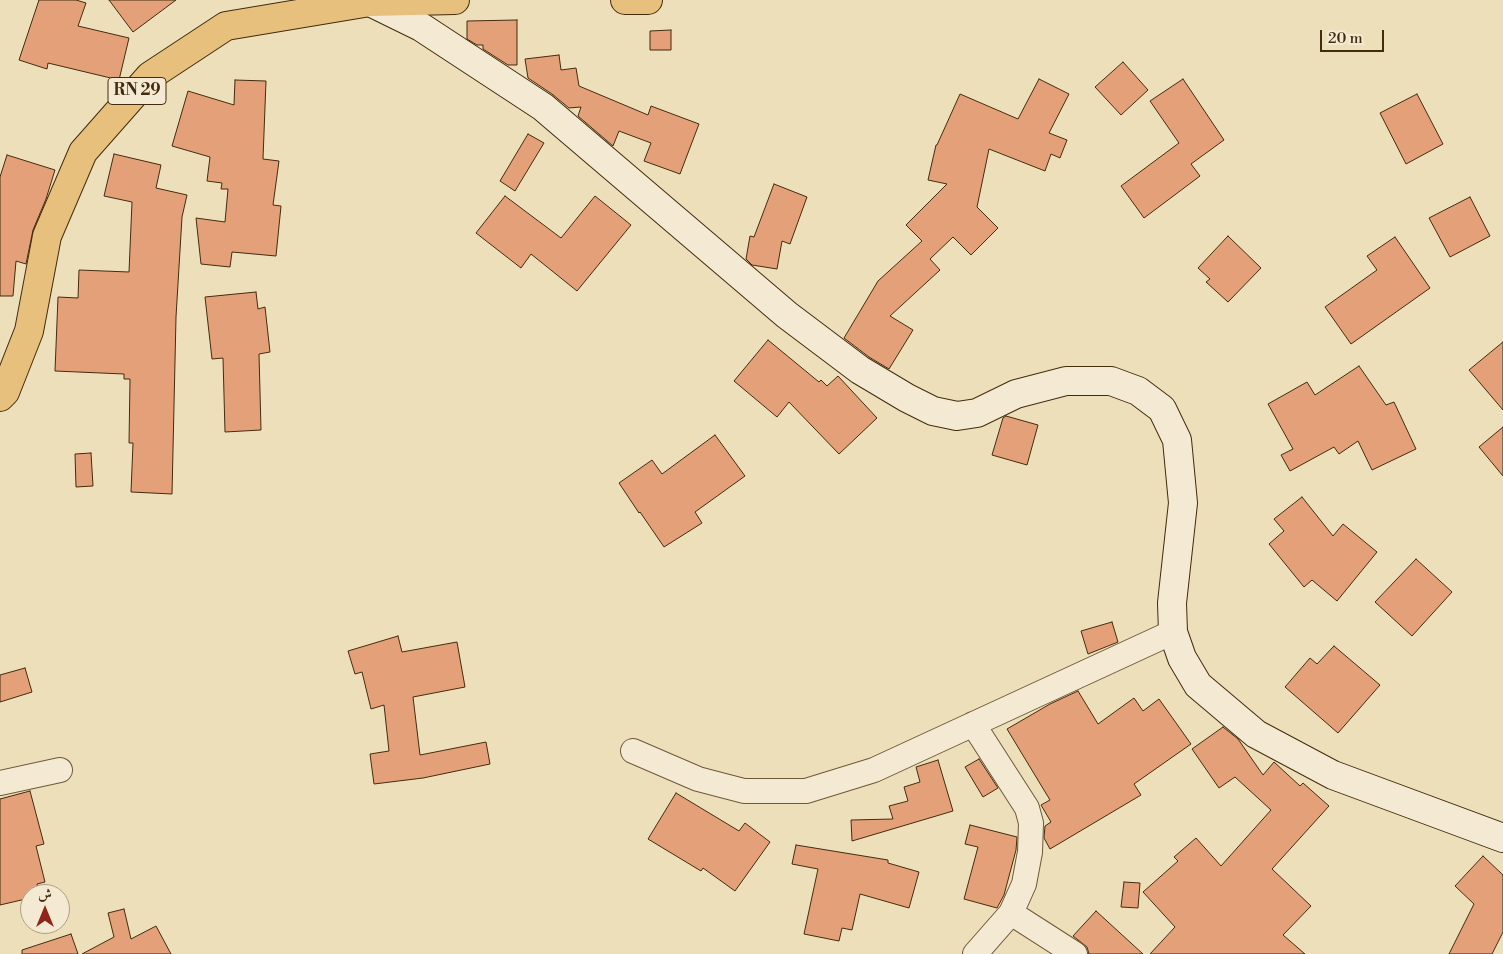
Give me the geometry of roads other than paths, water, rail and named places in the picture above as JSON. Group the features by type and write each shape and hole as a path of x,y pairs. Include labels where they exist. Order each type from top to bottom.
{"main road":[{"name":"RN 29","path":"0,397 5,392 29,331 47,236 82,152 150,76 226,26 370,2 455,0"},
{"path":"625,0 648,0"},
{"path":"370,2 421,27 543,107 787,315 860,370 907,398 933,410 957,416 978,413 1016,394 1066,381 1111,381 1138,391 1162,409 1177,440 1184,502 1172,603 1173,632 1182,658 1198,685 1256,734 1333,775 1503,838"}],"street":[{"path":"634,751 698,779 744,791 806,791 874,770 1173,632"},
{"path":"973,724 1027,808 1031,824 1030,852 1024,884 1011,913 975,954"},
{"path":"0,783 60,770"},
{"path":"1011,913 1075,954"}]}
